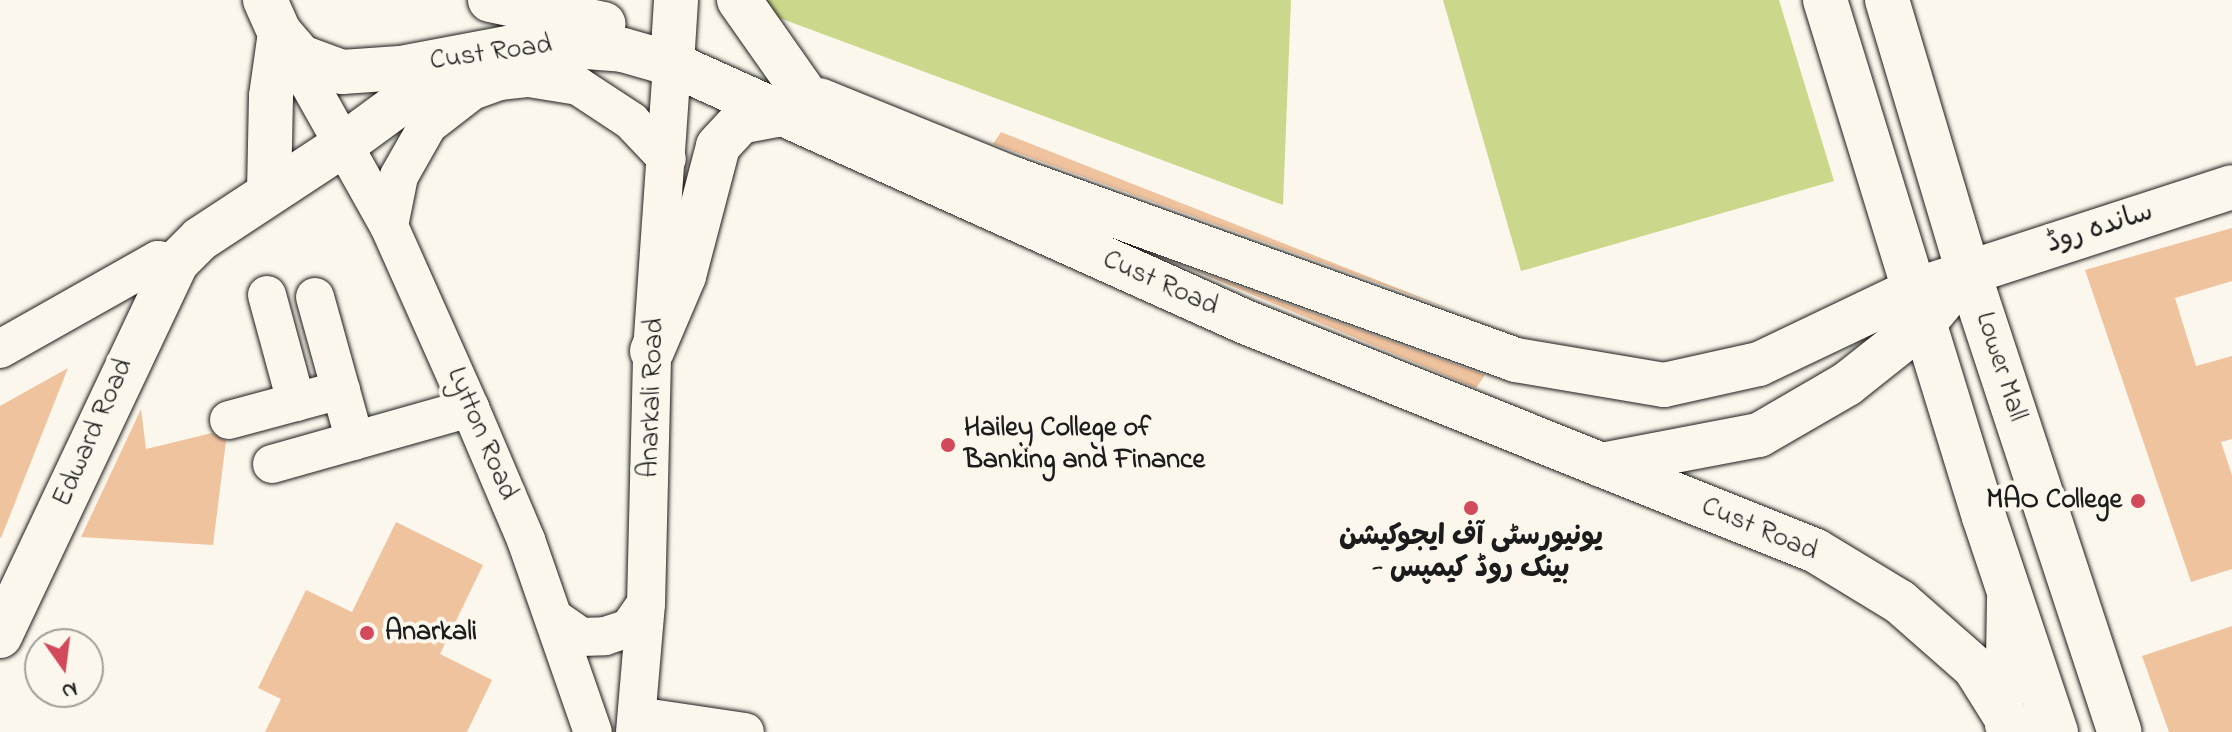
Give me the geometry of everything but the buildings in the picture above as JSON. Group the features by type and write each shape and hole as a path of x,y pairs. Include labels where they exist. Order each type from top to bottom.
{"main road":[{"name":"Cust Road","path":"490,0 546,6 674,34 794,104 1243,321 1816,551 1900,602 1975,668 2008,725"},
{"path":"652,351 684,276 718,146 740,122 794,104 739,0"},
{"path":"1825,0 1918,307 2056,732"},
{"name":"Lower Mall","path":"1887,0 1968,271 2120,732"},
{"path":"188,251 473,51 546,6"},
{"name":"Cust Road","path":"272,16 301,57 342,72 400,68 473,51 674,34"},
{"path":"269,192 272,16"},
{"name":"Cust Road","path":"794,104 1011,178 1516,360 1664,385 1759,364 1918,307"},
{"name":"ساندہ روڈ","path":"1968,271 2232,187"},
{"name":"Edward Road","path":"0,636 188,251"},
{"path":"1599,465 1759,435 1811,409 1918,307 1968,271"}],"street":[{"name":"Lytton Road","path":"272,16 389,226 470,408 557,620 560,645 593,732"},
{"name":"Anarkali Road","path":"636,724 646,604 652,351 674,34"},
{"path":"389,226 399,176 428,125 472,91 499,81 529,78 578,86 631,121 667,159"},
{"path":"0,349 158,260 188,251"},
{"path":"267,295 296,402"},
{"path":"315,297 355,441"},
{"path":"229,420 341,390"},
{"path":"272,464 470,408"},
{"path":"2006,580 2008,725"},
{"path":"557,620 581,637 605,636 629,628 646,604"},
{"path":"636,724 745,732"}],"green space":[{"path":"731,0 1291,0 1283,205"},
{"path":"1443,0 1779,0 1834,181 1521,271"}],"place":[{"name":"Hailey College of Banking and Finance","path":"948,445"},
{"name":"MAO College","path":"2138,501"},
{"name":"یونیورسٹی آف ایجوکیشن - بینک روڈ کیمپس","path":"1471,508"},
{"name":"Anarkali","path":"367,633"}]}
